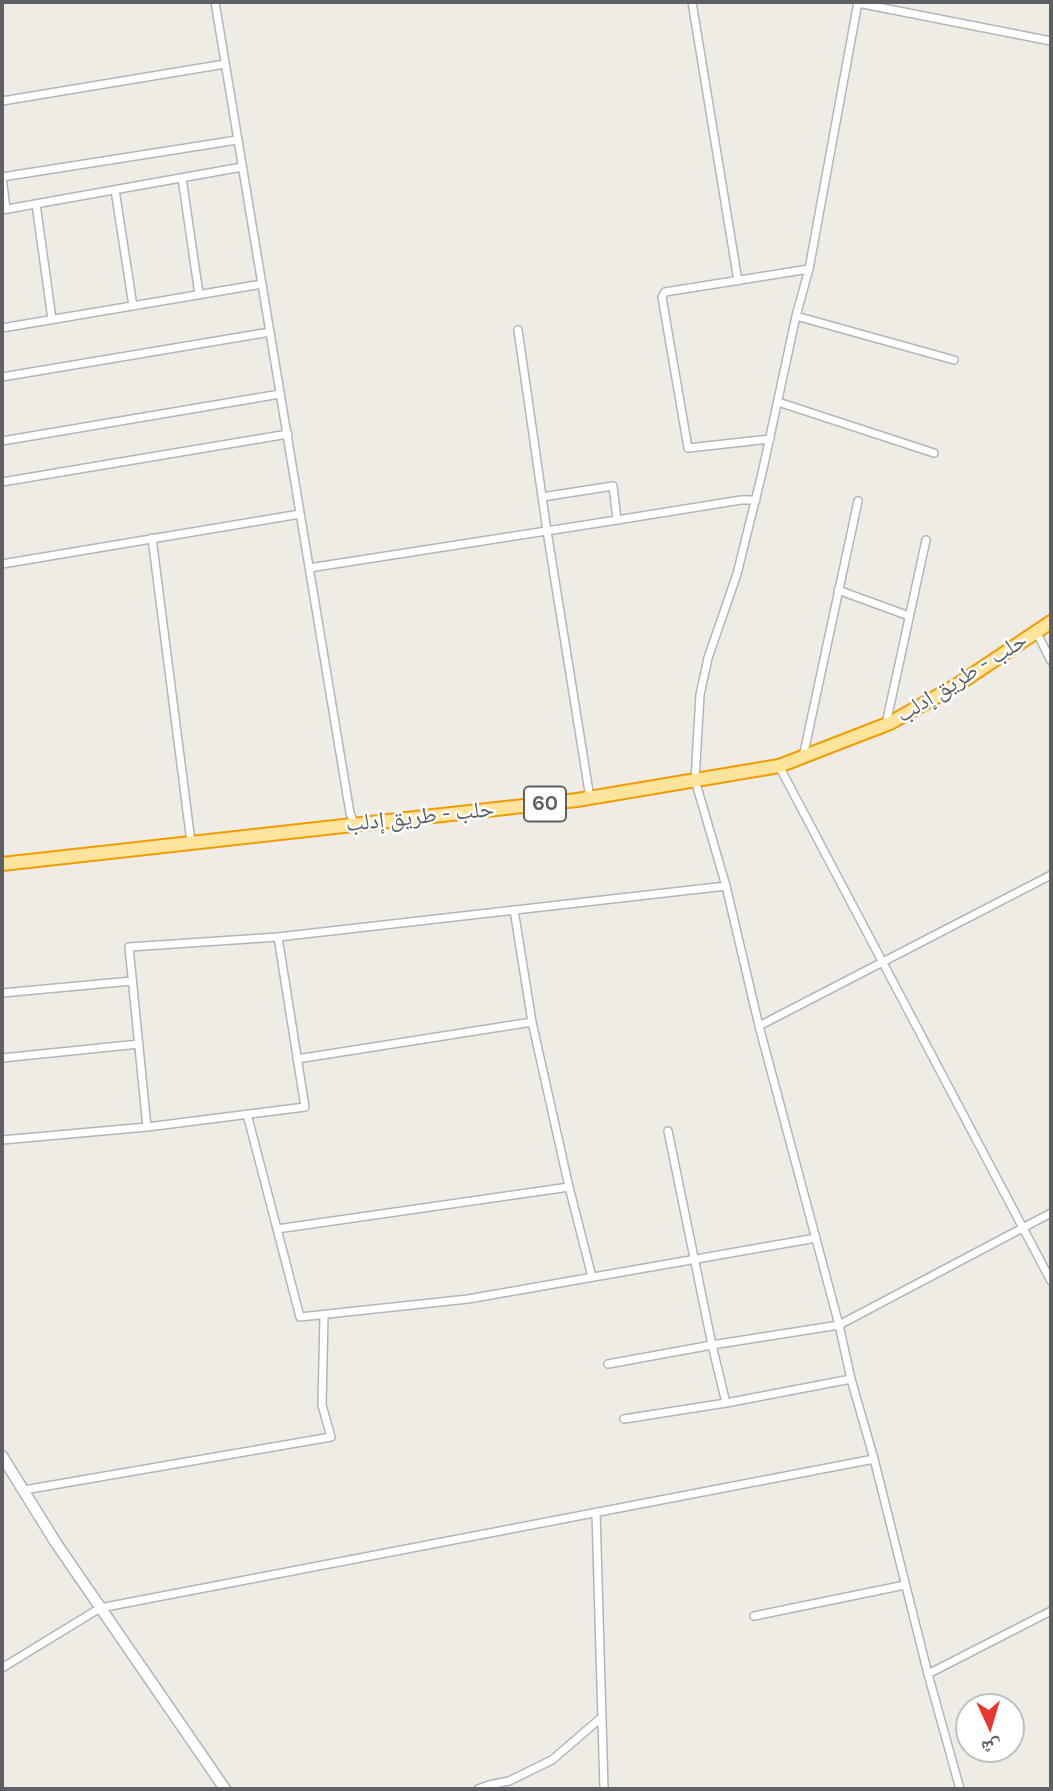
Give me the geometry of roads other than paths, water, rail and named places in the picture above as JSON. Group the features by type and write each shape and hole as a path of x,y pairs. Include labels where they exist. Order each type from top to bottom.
{"highway":[{"name":"حلب - طريق إدلب","path":"2,864 590,798 779,766 886,724 957,685 1051,622"}],"street":[{"path":"215,2 350,813 354,824"},
{"path":"692,2 738,281"},
{"path":"960,1789 759,1026 726,886 695,780 700,695 708,658 737,574 756,500 796,316 809,269 858,2 1051,41"},
{"path":"2,101 225,64"},
{"path":"237,140 2,177 4,209 242,167"},
{"path":"182,178 199,294"},
{"path":"115,190 133,306"},
{"path":"36,204 52,319"},
{"path":"770,439 688,448 662,297 665,292 809,269"},
{"path":"2,328 261,284"},
{"path":"796,316 954,360"},
{"path":"518,330 590,798"},
{"path":"2,377 270,332"},
{"path":"2,441 280,394"},
{"path":"778,402 934,453"},
{"path":"2,482 288,434"},
{"path":"542,497 612,486 617,520"},
{"path":"309,568 740,500 756,500"},
{"path":"803,757 858,501"},
{"path":"2,564 300,514"},
{"path":"152,538 191,842"},
{"path":"886,724 926,540"},
{"path":"838,590 909,616"},
{"path":"1036,631 1051,662"},
{"path":"779,766 1051,1281"},
{"path":"759,1026 1051,875"},
{"path":"147,1128 129,947 278,937 726,886"},
{"path":"514,910 532,1022 592,1277"},
{"path":"2,1140 147,1128 305,1107 278,937"},
{"path":"2,993 132,981"},
{"path":"297,1059 532,1022"},
{"path":"2,1058 139,1044"},
{"path":"247,1114 300,1317 468,1299 816,1238"},
{"path":"668,1131 726,1403"},
{"path":"277,1229 569,1187"},
{"path":"608,1364 839,1325 1051,1213"},
{"path":"24,1490 331,1437 322,1405 324,1315"},
{"path":"624,1419 851,1379"},
{"path":"2,1457 56,1543 225,1789"},
{"path":"2,1668 100,1608 874,1459"},
{"path":"596,1511 604,1789"},
{"path":"754,1616 905,1585"},
{"path":"928,1674 1051,1611"},
{"path":"478,1789 509,1782 552,1760 602,1717"}]}
